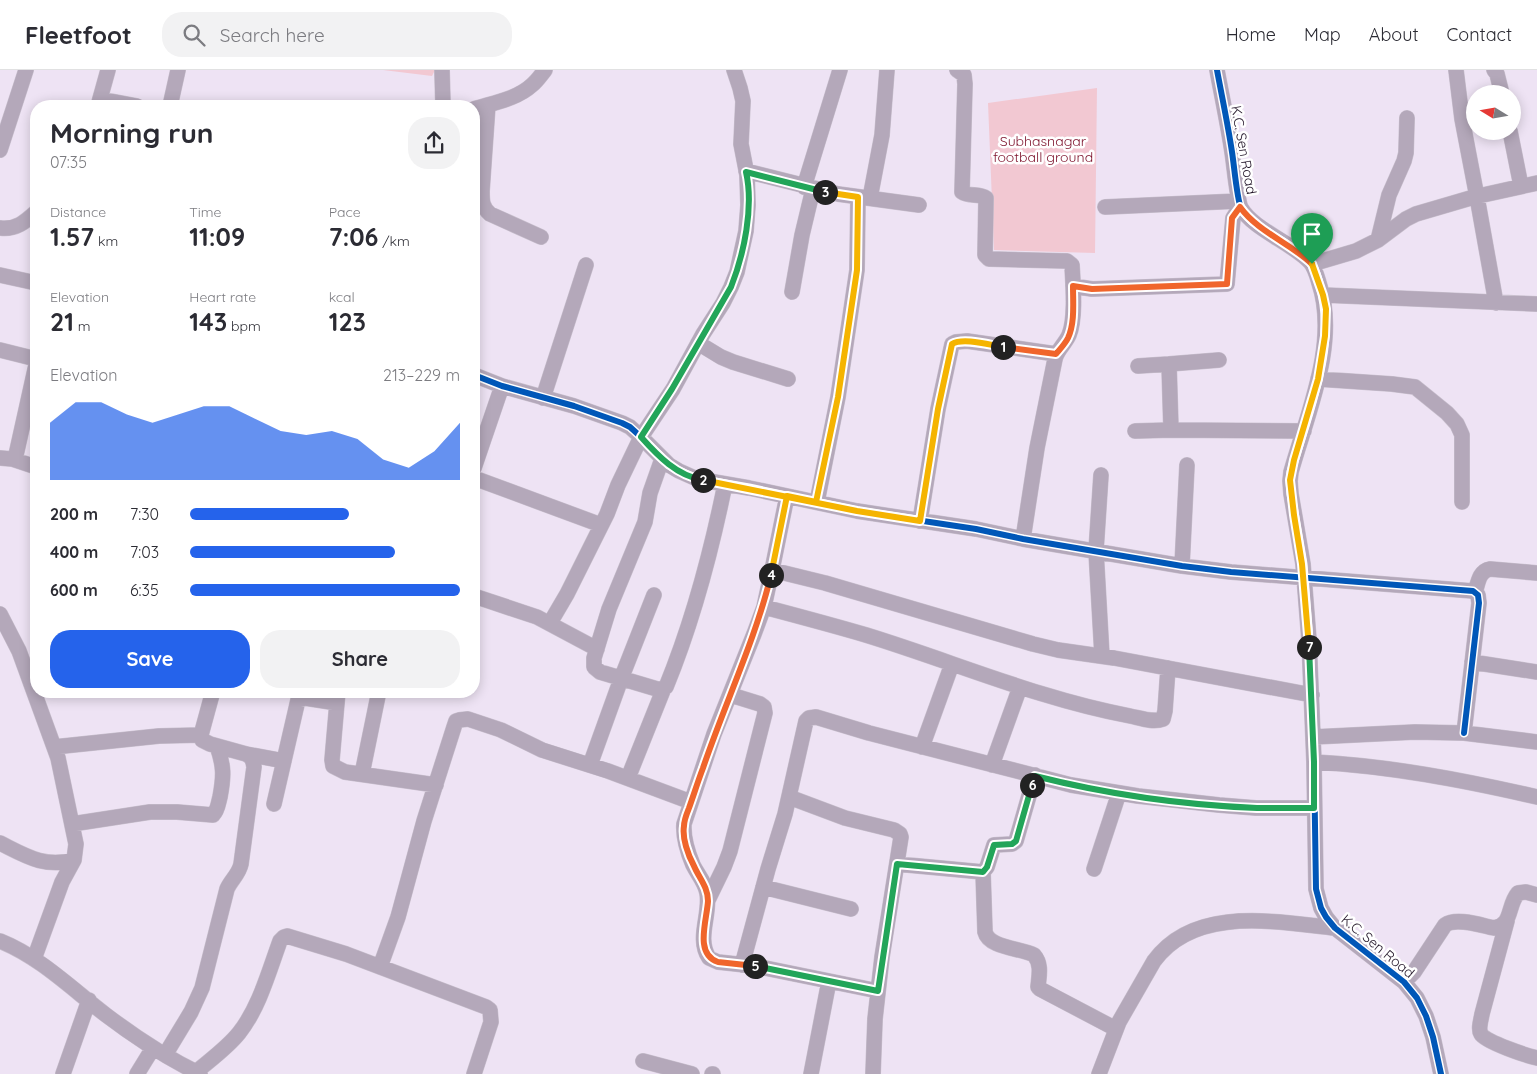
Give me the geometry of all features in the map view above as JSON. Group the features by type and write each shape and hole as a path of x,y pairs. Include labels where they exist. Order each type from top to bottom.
{"street":[{"path":"0,150 26,70"},
{"path":"100,100 108,70"},
{"path":"171,100 178,70"},
{"path":"442,70 444,100"},
{"path":"540,237 490,214 484,209 482,202 481,107 524,92 533,85 545,70"},
{"path":"550,623 608,514 628,462 641,437 672,389 731,287 737,272 746,231 748,205 746,172 741,144 743,101 734,70"},
{"path":"792,292 809,188 840,70"},
{"path":"816,502 838,397 857,270 864,198 882,135 887,70"},
{"path":"957,70 964,74 966,84 962,192 986,198 985,255 989,259 1067,261 1072,265 1072,320 1068,338 1056,354 1037,448 1023,539"},
{"name":"K.C. Sen Road","path":"1217,70 1240,204 1246,215 1254,222 1294,249 1312,264 1326,309 1325,336 1318,379 1290,480 1304,578 1309,640 1314,762 1316,889 1318,898 1323,913 1335,928 1404,982 1417,998 1433,1037 1441,1074"},
{"path":"1456,70 1462,119 1496,303"},
{"path":"1494,70 1500,85"},
{"path":"1378,240 1389,195 1406,153 1407,118"},
{"path":"1512,140 1521,186"},
{"path":"746,172 809,188 919,205"},
{"path":"1312,264 1356,251 1378,240 1406,219 1416,214 1537,183"},
{"path":"1073,286 1092,289 1227,284 1232,218 1240,204"},
{"path":"1105,207 1240,204"},
{"path":"0,228 12,228 23,224 30,218"},
{"path":"544,398 586,265"},
{"path":"0,275 30,282"},
{"path":"1323,295 1537,304"},
{"path":"920,521 938,409 952,344 967,341 1056,354"},
{"path":"698,343 733,362 788,379"},
{"path":"0,350 30,365"},
{"path":"1138,366 1219,360"},
{"path":"1169,364 1171,430"},
{"path":"480,377 622,423 630,427 662,459 679,471 697,479 857,511 976,529 1023,539 1182,566 1231,572 1469,590 1476,593"},
{"path":"1318,379 1415,387 1447,413 1462,435 1462,502"},
{"path":"480,450 502,386"},
{"path":"6,458 16,455 30,394"},
{"path":"1136,431 1304,431"},
{"path":"6,458 30,465"},
{"path":"662,459 650,493 645,522 609,609 593,664 600,672 657,689 664,688"},
{"path":"1182,566 1187,465"},
{"path":"1101,474 1096,552 1102,656"},
{"path":"480,480 601,525"},
{"path":"628,778 679,655 715,533 725,484"},
{"path":"787,496 764,607 714,734 684,824 684,832 693,864 703,882 708,900 704,945 707,954 718,962 772,969 878,991"},
{"path":"1464,733 1479,603 1476,593 1481,574 1484,570 1490,569 1537,572"},
{"path":"772,570 825,583 1058,650 1102,656 1312,695"},
{"path":"590,765 654,596"},
{"path":"480,598 520,610 550,623 597,649"},
{"path":"764,607 866,635 1020,687 1115,713 1157,721 1163,719 1164,715 1168,668"},
{"path":"0,614 20,651 30,675"},
{"path":"1472,662 1537,672"},
{"path":"922,747 952,664"},
{"path":"992,765 1020,687"},
{"path":"708,900 730,851 765,713 764,706 730,695"},
{"path":"34,959 62,882 74,860 76,848 58,758 39,698"},
{"path":"212,698 201,735 202,740 246,754 284,761"},
{"path":"274,804 300,698"},
{"path":"338,698 333,766 338,770 436,786"},
{"path":"362,774 378,698"},
{"path":"742,965 789,797 806,721 811,718 816,717 922,747 1070,785 1119,793 1229,806 1314,808"},
{"path":"380,967 398,917 424,821 456,722 463,719 501,730 542,750 628,778 691,802"},
{"path":"1313,737 1415,732 1464,733 1537,742"},
{"path":"54,746 159,736 201,735"},
{"path":"72,824 150,812 213,815 218,808 224,777 222,760 217,746"},
{"path":"138,1074 191,1012 200,994 227,889 240,870 254,767 251,757 246,754"},
{"path":"1314,762 1355,764 1424,773 1537,797"},
{"path":"1035,776 1016,841 1012,844 994,845 987,867 983,872 986,937 993,943 1034,955 1038,958 1038,987 1040,989 1116,1030"},
{"path":"1094,869 1119,793"},
{"path":"789,797 859,822 890,828 900,834 901,840 878,991 873,1074"},
{"path":"0,842 46,863 59,864 74,860"},
{"path":"897,864 983,872"},
{"path":"763,887 852,909"},
{"path":"1537,895 1526,892 1518,893 1513,899 1480,1026 1480,1033 1484,1038 1500,1046 1537,1058"},
{"path":"1404,982 1414,972 1445,925 1456,921 1494,928 1504,925 1507,920"},
{"path":"1099,1074 1119,1022 1159,954 1181,936 1217,923 1250,921 1335,928"},
{"path":"0,941 34,959 105,1014 159,1051 198,1073 240,1031 258,1000 280,941 284,937 299,939 346,954 490,1010 491,1022 474,1074"},
{"path":"810,1074 829,981"},
{"path":"63,1074 89,1000"},
{"path":"643,1061 692,1074"}],"green space":[{"path":"383,70 435,70 432,76"},
{"name":"Subhasnagar football ground","path":"1097,88 1095,253 994,250 988,103"}],"cycle path":[{"path":"1217,70 1241,208 1254,223 1293,248 1310,262 1317,275 1324,306 1323,354 1312,403 1290,481 1303,564 1309,640 1314,762 1316,889 1321,908 1335,928 1404,982 1417,998 1433,1037 1441,1074"},
{"path":"480,377 622,423 630,427 669,465 697,479 857,511 976,529 1023,539 1182,566 1231,572 1473,591 1478,595 1479,603 1464,733"}],"route":[{"path":"1312,264 1294,249 1254,222 1240,207 1232,218 1227,284 1092,289 1073,286 1070,331 1068,338 1056,354 967,341 954,342 950,350 938,409 920,521 857,511 816,502 749,488 697,479 669,465 641,437 672,389 731,287 737,272 746,231 748,205 746,172 819,191 858,197 857,270 838,397 816,502 787,496 764,607 714,734 684,824 687,847 707,894 704,945 709,958 718,962 772,969 878,991 897,864 983,872 986,870 994,845 1012,844 1016,841 1035,776 1070,785 1188,802 1256,808 1314,808 1309,640 1302,564 1290,480 1318,379 1325,336 1326,309 1312,264"}]}
